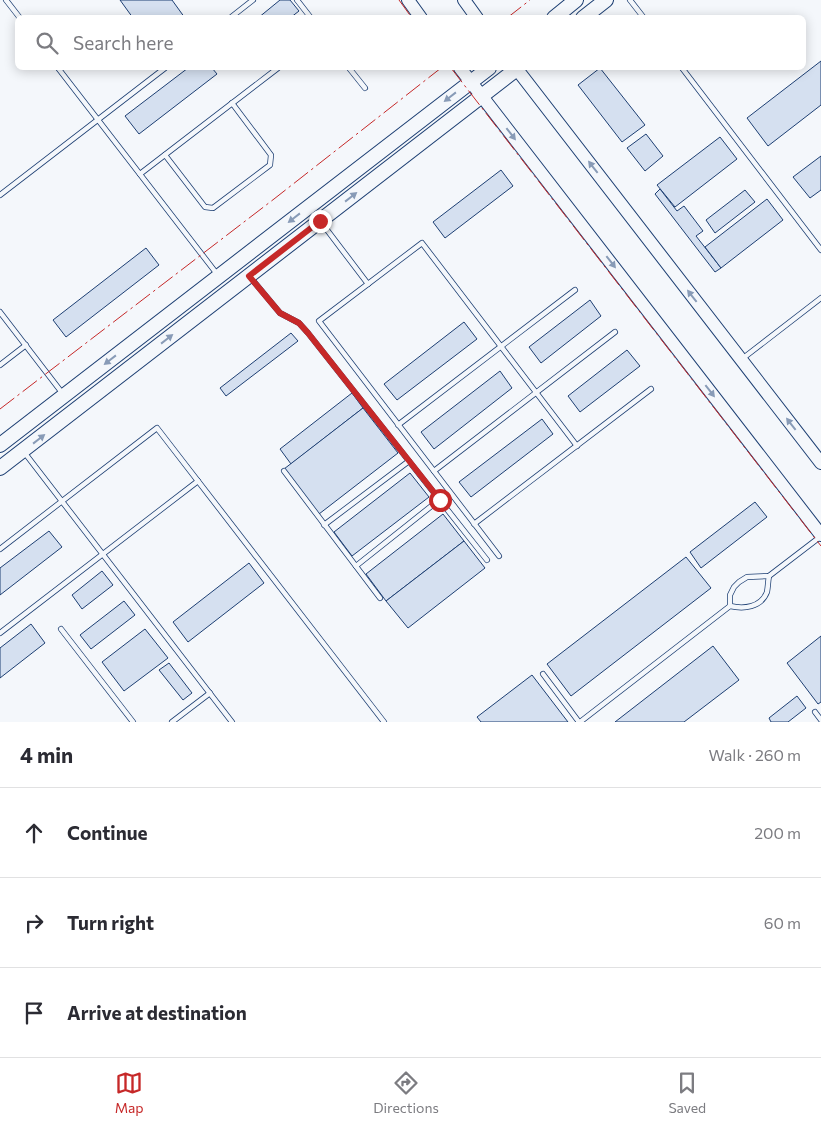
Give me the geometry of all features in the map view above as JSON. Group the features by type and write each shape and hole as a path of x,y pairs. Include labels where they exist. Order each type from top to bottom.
{"main road":[{"path":"558,15 576,0"},
{"path":"587,15 606,0"},
{"path":"0,445 486,70"},
{"path":"0,468 514,70"}],"street":[{"path":"408,0 420,15"},
{"path":"464,0 475,15"},
{"path":"462,70 821,536"},
{"path":"519,70 821,463"}],"lane":[{"path":"6,0 18,15"},
{"path":"234,15 253,0"},
{"path":"297,0 309,15"},
{"path":"630,0 642,15"},
{"path":"60,70 219,276"},
{"path":"0,195 162,70"},
{"path":"140,174 275,70"},
{"path":"351,70 365,88"},
{"path":"684,70 821,250"},
{"path":"165,155 205,207 213,208 228,197 270,164 271,155 232,103"},
{"path":"320,221 368,284"},
{"path":"499,556 319,321 422,242 577,446"},
{"path":"249,276 280,313 299,323 308,333 487,560"},
{"path":"398,425 575,290"},
{"path":"741,360 821,298"},
{"path":"0,312 64,396"},
{"path":"434,471 615,332"},
{"path":"0,365 26,345"},
{"path":"474,524 651,389"},
{"path":"0,549 157,428 384,722"},
{"path":"23,450 232,722"},
{"path":"324,525 409,461"},
{"path":"284,471 380,598"},
{"path":"0,633 198,481"},
{"path":"356,566 440,500"},
{"path":"730,606 730,595 739,582 747,577 769,576 821,536"},
{"path":"543,674 579,722 730,606 749,608 762,600 767,592 769,576"},
{"path":"61,629 133,722"},
{"path":"172,722 210,694"},
{"path":"815,712 821,720"}],"building":[{"path":"120,0 172,0 183,15 131,15"},
{"path":"280,0 290,0 299,11 294,15 262,15"},
{"path":"821,61 821,105 768,146 747,118"},
{"path":"185,70 214,70 217,74 139,134 125,116"},
{"path":"597,70 602,70 645,125 622,142 578,85"},
{"path":"646,134 663,156 645,171 627,148"},
{"path":"720,137 737,159 675,207 657,185"},
{"path":"821,156 821,190 810,198 793,177"},
{"path":"501,170 513,186 445,238 433,222"},
{"path":"660,189 677,211 684,206 703,231 696,236 721,268 715,272 655,194"},
{"path":"745,190 755,202 715,233 706,220"},
{"path":"767,199 783,220 721,268 705,247"},
{"path":"146,248 159,265 66,337 53,320"},
{"path":"590,300 601,316 541,363 529,347"},
{"path":"464,322 477,339 397,400 384,384"},
{"path":"291,333 298,341 226,396 220,388"},
{"path":"627,350 640,366 580,412 568,396"},
{"path":"500,371 512,388 434,449 421,432"},
{"path":"352,393 363,408 291,464 280,449"},
{"path":"363,408 398,453 319,514 284,469"},
{"path":"542,419 553,434 471,497 459,482"},
{"path":"410,473 429,497 352,556 334,532"},
{"path":"755,502 767,517 701,568 690,552"},
{"path":"443,514 464,541 386,601 366,574"},
{"path":"49,531 62,547 0,595 0,568"},
{"path":"464,541 485,568 408,628 386,601"},
{"path":"686,557 711,588 571,696 547,664"},
{"path":"249,563 264,583 188,642 173,622"},
{"path":"102,571 113,585 82,609 72,595"},
{"path":"124,601 135,615 91,649 80,635"},
{"path":"31,624 45,643 0,678 0,648"},
{"path":"145,629 168,658 124,691 102,662"},
{"path":"821,636 821,702 818,704 787,663"},
{"path":"713,646 739,680 684,722 615,722"},
{"path":"169,663 192,693 183,700 159,670"},
{"path":"532,675 568,722 481,722 477,717"},
{"path":"797,696 806,708 788,722 771,722 769,718"}],"power":[{"path":"399,0 410,15"},
{"path":"511,15 530,0"},
{"path":"0,409 438,70"},
{"path":"453,70 821,546"}],"route":[{"path":"320,221 249,276 280,313 299,323 308,333 440,500"}]}
